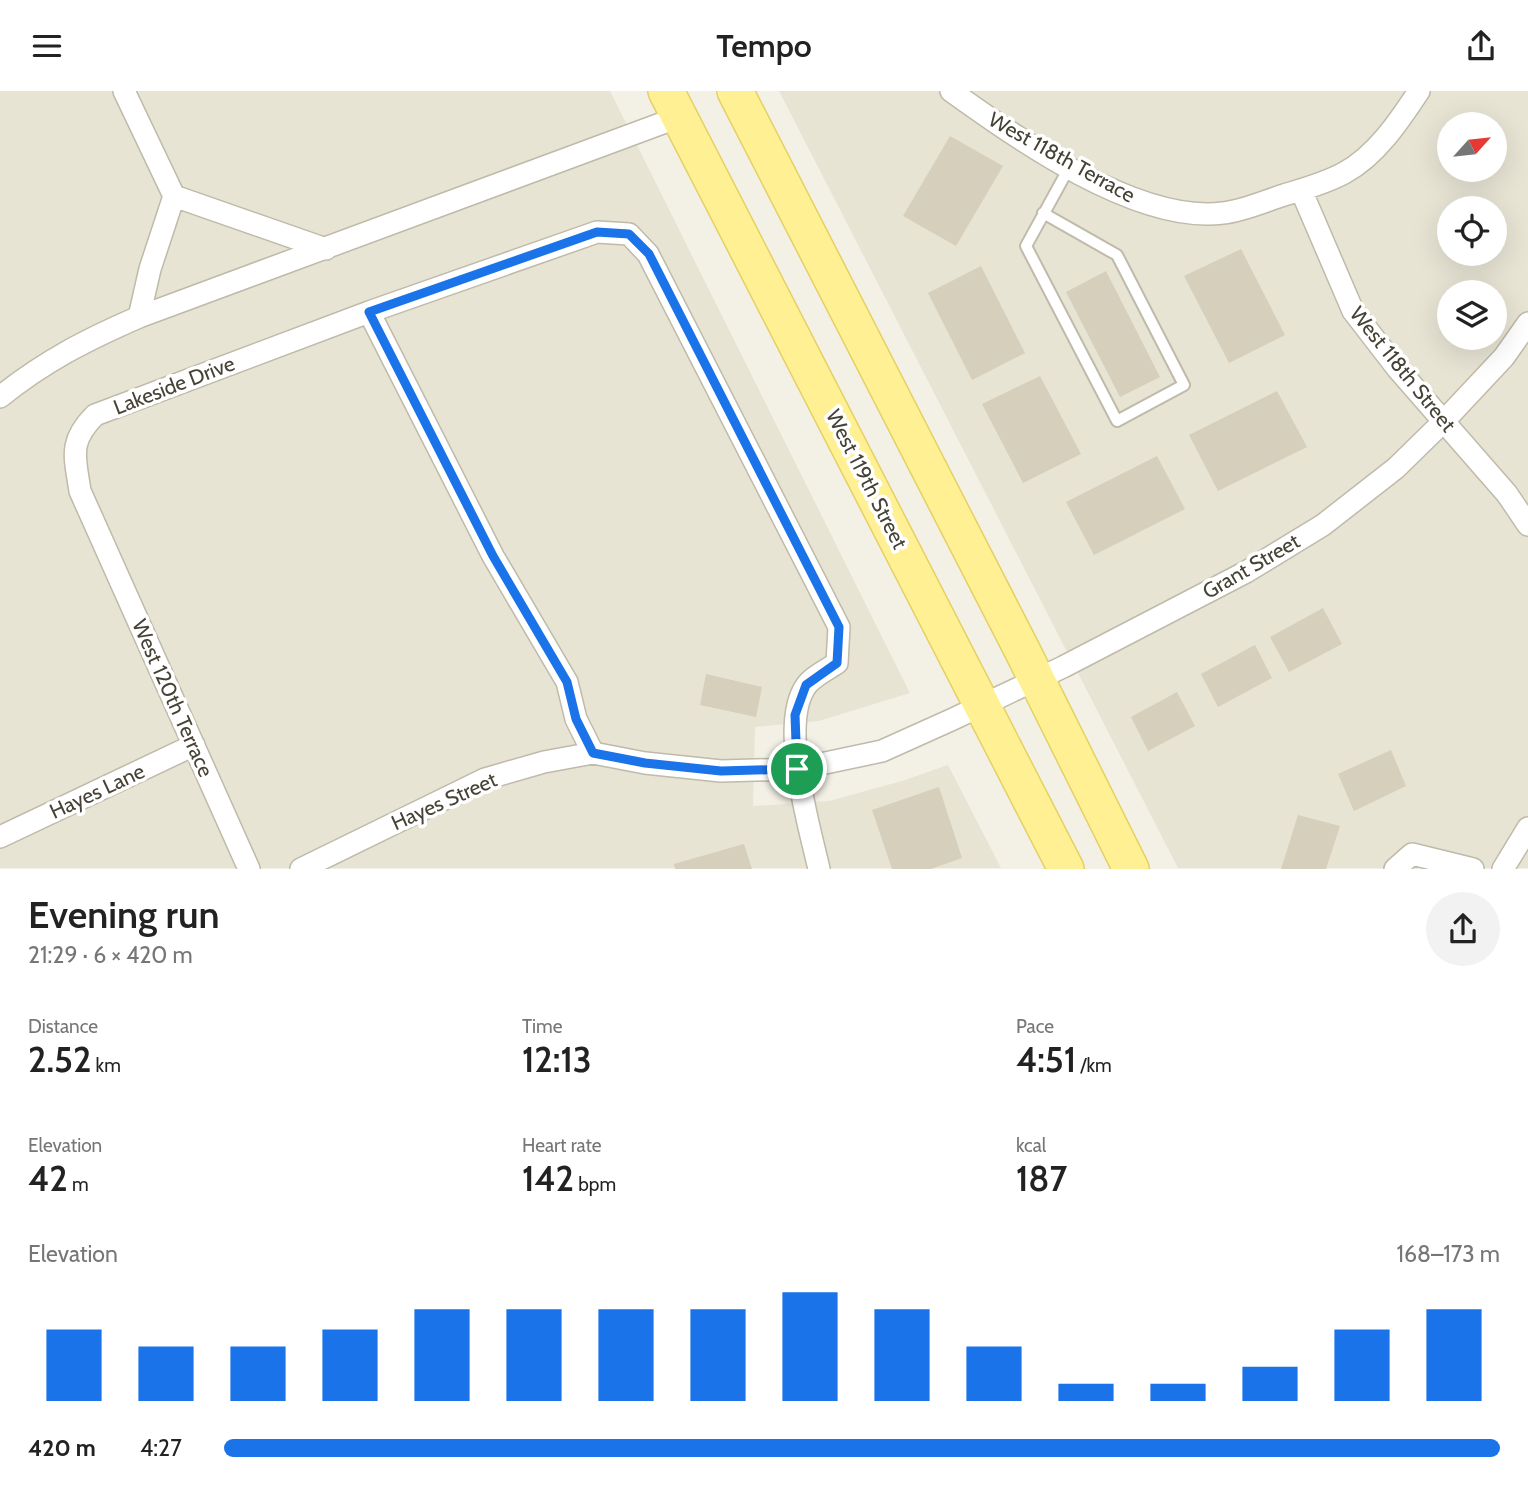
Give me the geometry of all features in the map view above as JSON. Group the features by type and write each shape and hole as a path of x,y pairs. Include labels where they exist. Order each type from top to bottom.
{"main road":[{"path":"735,91 1131,869"},
{"name":"West 119th Street","path":"673,104 1066,869"}],"street":[{"path":"124,91 174,196 150,269 139,317"},
{"name":"West 118th Terrace","path":"951,91 992,121 1115,192 1145,203 1188,212 1223,213 1301,190"},
{"path":"1301,190 1345,173 1374,150 1405,113 1419,91"},
{"path":"0,397 37,367 94,336 326,249 673,104"},
{"name":"West 118th Street","path":"1301,190 1353,310 1397,368 1507,494 1528,525"},
{"path":"174,196 326,249"},
{"name":"Lakeside Drive","path":"96,527 79,491 74,453 79,430 95,415 375,310 597,232 629,234 649,254 839,627 837,663 806,685 795,715 797,769"},
{"path":"375,310 493,556 567,682 576,719 593,753"},
{"name":"Grant Street","path":"1037,680 1246,572 1323,525 1396,468 1444,421 1504,357 1528,323"},
{"name":"West 120th Terrace","path":"96,527 250,869"},
{"name":"Hayes Street","path":"301,869 485,779 544,762 593,753 645,763 721,771 797,769 882,751 1037,680"},
{"name":"Hayes Lane","path":"0,837 194,745"},
{"path":"797,769 819,869"},
{"path":"1503,869 1528,828"},
{"path":"1395,869 1412,854 1473,869"}],"lane":[{"path":"1043,213 1117,254 1184,385 1117,421 1026,246 1043,213 1070,166"}],"shaded area":[{"path":"0,91 610,91 910,693 819,721 755,727 753,806 829,801 948,765 1001,868 0,868"},
{"path":"779,91 1528,91 1528,868 1178,868"}],"building":[{"path":"950,136 1003,166 956,246 903,216"},
{"path":"1241,249 1285,335 1229,363 1184,276"},
{"path":"981,266 1025,353 972,380 928,293"},
{"path":"1106,271 1160,377 1120,397 1066,292"},
{"path":"1040,376 1081,454 1023,483 982,404"},
{"path":"1277,391 1307,447 1218,491 1189,435"},
{"path":"1157,456 1185,509 1094,555 1066,502"},
{"path":"1323,608 1342,644 1289,672 1270,637"},
{"path":"1255,645 1272,678 1218,707 1201,674"},
{"path":"706,674 762,687 756,717 700,705"},
{"path":"1177,692 1195,726 1148,751 1131,717"},
{"path":"1391,750 1406,786 1354,811 1338,774"},
{"path":"939,787 962,858 931,869 892,869 872,810"},
{"path":"1298,815 1340,826 1326,869 1281,869"},
{"path":"744,844 752,869 675,869 674,864"}],"route":[{"path":"597,232 629,234 649,254 839,627 837,663 806,685 795,715 797,769 721,771 645,763 593,753 576,719 567,682 493,556 369,312 597,232"}]}
